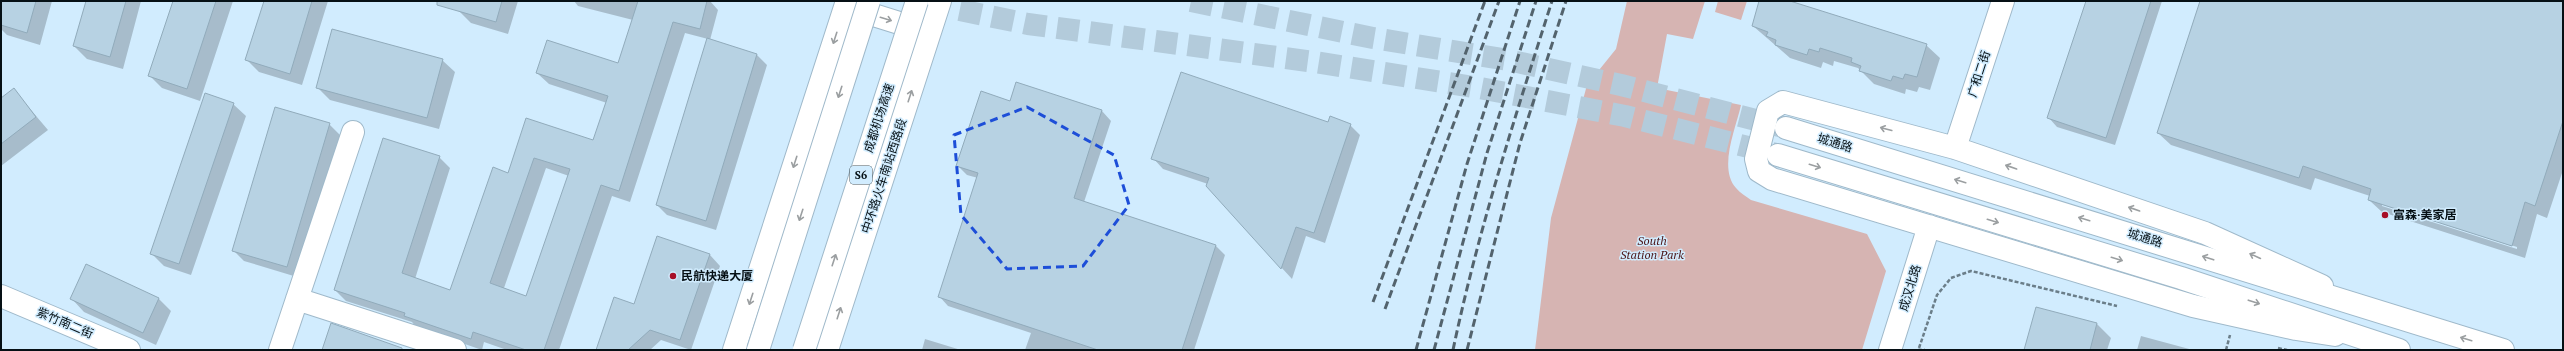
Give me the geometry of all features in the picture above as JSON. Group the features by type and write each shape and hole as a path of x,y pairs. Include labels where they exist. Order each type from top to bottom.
{"main road":[{"path":"758,350 869,1"},
{"name":"成都机场高速","path":"804,350 917,1"},
{"name":"中环路火车南站西路段","path":"827,350 940,1"},
{"name":"广和二街","path":"1955,148 2002,1"},
{"path":"734,350 842,3 930,33"},
{"path":"2370,340 2296,329 2193,306 1772,179 1759,171 1756,159 1768,111 1783,102 1955,148 2205,233 2379,312"},
{"name":"城通路","path":"1786,128 2503,350"},
{"path":"280,350 353,132"},
{"path":"1778,155 2173,276 2399,350"},
{"name":"成汉北路","path":"1890,350 1929,226"},
{"name":"紫竹南二街","path":"1,296 129,350"},
{"path":"297,299 455,350"}],"path":[{"path":"1925,350 1919,349 1937,295 1951,278 1971,271 2123,308"},
{"path":"2222,333 2237,337"},
{"path":"2226,350 2230,335"},
{"path":"2273,346 2287,350"}],"highlighted area":[{"path":"1027,107 1114,155 1129,205 1083,266 1007,269 961,215 954,135"}],"green space":[{"name":"South Station Park","path":"1627,1 1705,1 1693,39 1667,34 1657,88 1741,105 1732,136 1728,159 1728,170 1731,180 1741,193 1751,200 1867,234 1886,271 1862,350 1535,350 1551,218 1587,85 1616,49"},
{"path":"1718,1 1747,1 1741,20 1715,12"}],"building":[{"path":"1,1 36,1 27,33 1,25"},
{"path":"86,1 126,1 110,57 73,46"},
{"path":"173,1 216,1 187,89 148,76"},
{"path":"264,1 312,1 290,74 245,60"},
{"path":"437,1 502,1 496,22 437,5"},
{"path":"638,1 707,1 700,29 673,22 619,191 601,185 544,350 526,350 473,332 471,339 404,316 405,313 334,290 383,138 440,156 402,273 450,290 493,167 508,173 526,118 593,140 608,96 536,73 547,40 618,63","holes":["534,158 570,169 526,296 490,283"]},
{"path":"1759,1 1790,1 1927,44 1917,77 1905,74 1903,79 1893,76 1891,81 1859,71 1861,66 1851,62 1852,58 1820,48 1819,52 1809,49 1807,55 1775,45 1776,40 1766,36 1768,32 1752,26"},
{"path":"2086,1 2151,1 2106,138 2047,118"},
{"path":"2200,1 2563,1 2563,121 2535,206 2525,202 2512,246 2368,200 2371,189 2303,166 2299,178 2157,133"},
{"path":"332,29 443,59 427,118 316,88"},
{"path":"707,38 757,54 706,221 656,205"},
{"path":"1181,72 1328,122 1330,116 1351,124 1314,233 1296,227 1281,269 1206,186 1209,178 1151,159"},
{"path":"1016,82 1102,110 1074,198 1216,245 1182,350 1098,350 938,297 978,173 956,166 981,91 1010,101"},
{"path":"14,88 36,117 1,144 1,98"},
{"path":"205,93 234,103 179,264 150,254"},
{"path":"275,107 330,123 287,267 232,251"},
{"name":"民航快递大厦","path":"657,236 710,254 680,340 650,330 628,350 596,350 614,297 634,304"},
{"path":"86,264 159,298 143,333 70,299"},
{"path":"2036,307 2097,323 2090,350 2024,350"},
{"path":"331,323 402,348 402,350 322,350"}],"tunnel":[{"path":"928,1 950,8 1028,24 1315,62 1480,88 1625,116 1776,154"},
{"path":"1191,1 1373,38 1508,60 1621,85 1783,127"}],"railway":[{"path":"1373,302 1485,1"},
{"path":"1385,309 1499,1"},
{"path":"1416,350 1467,164 1520,1"},
{"path":"1434,350 1487,153 1536,1"},
{"path":"1453,350 1486,218 1511,131 1552,1"},
{"path":"1467,350 1520,143 1566,1"}],"place":[{"name":"富森·美家居","path":"2385,215"},
{"name":"民航快递大厦","path":"673,276"}]}
